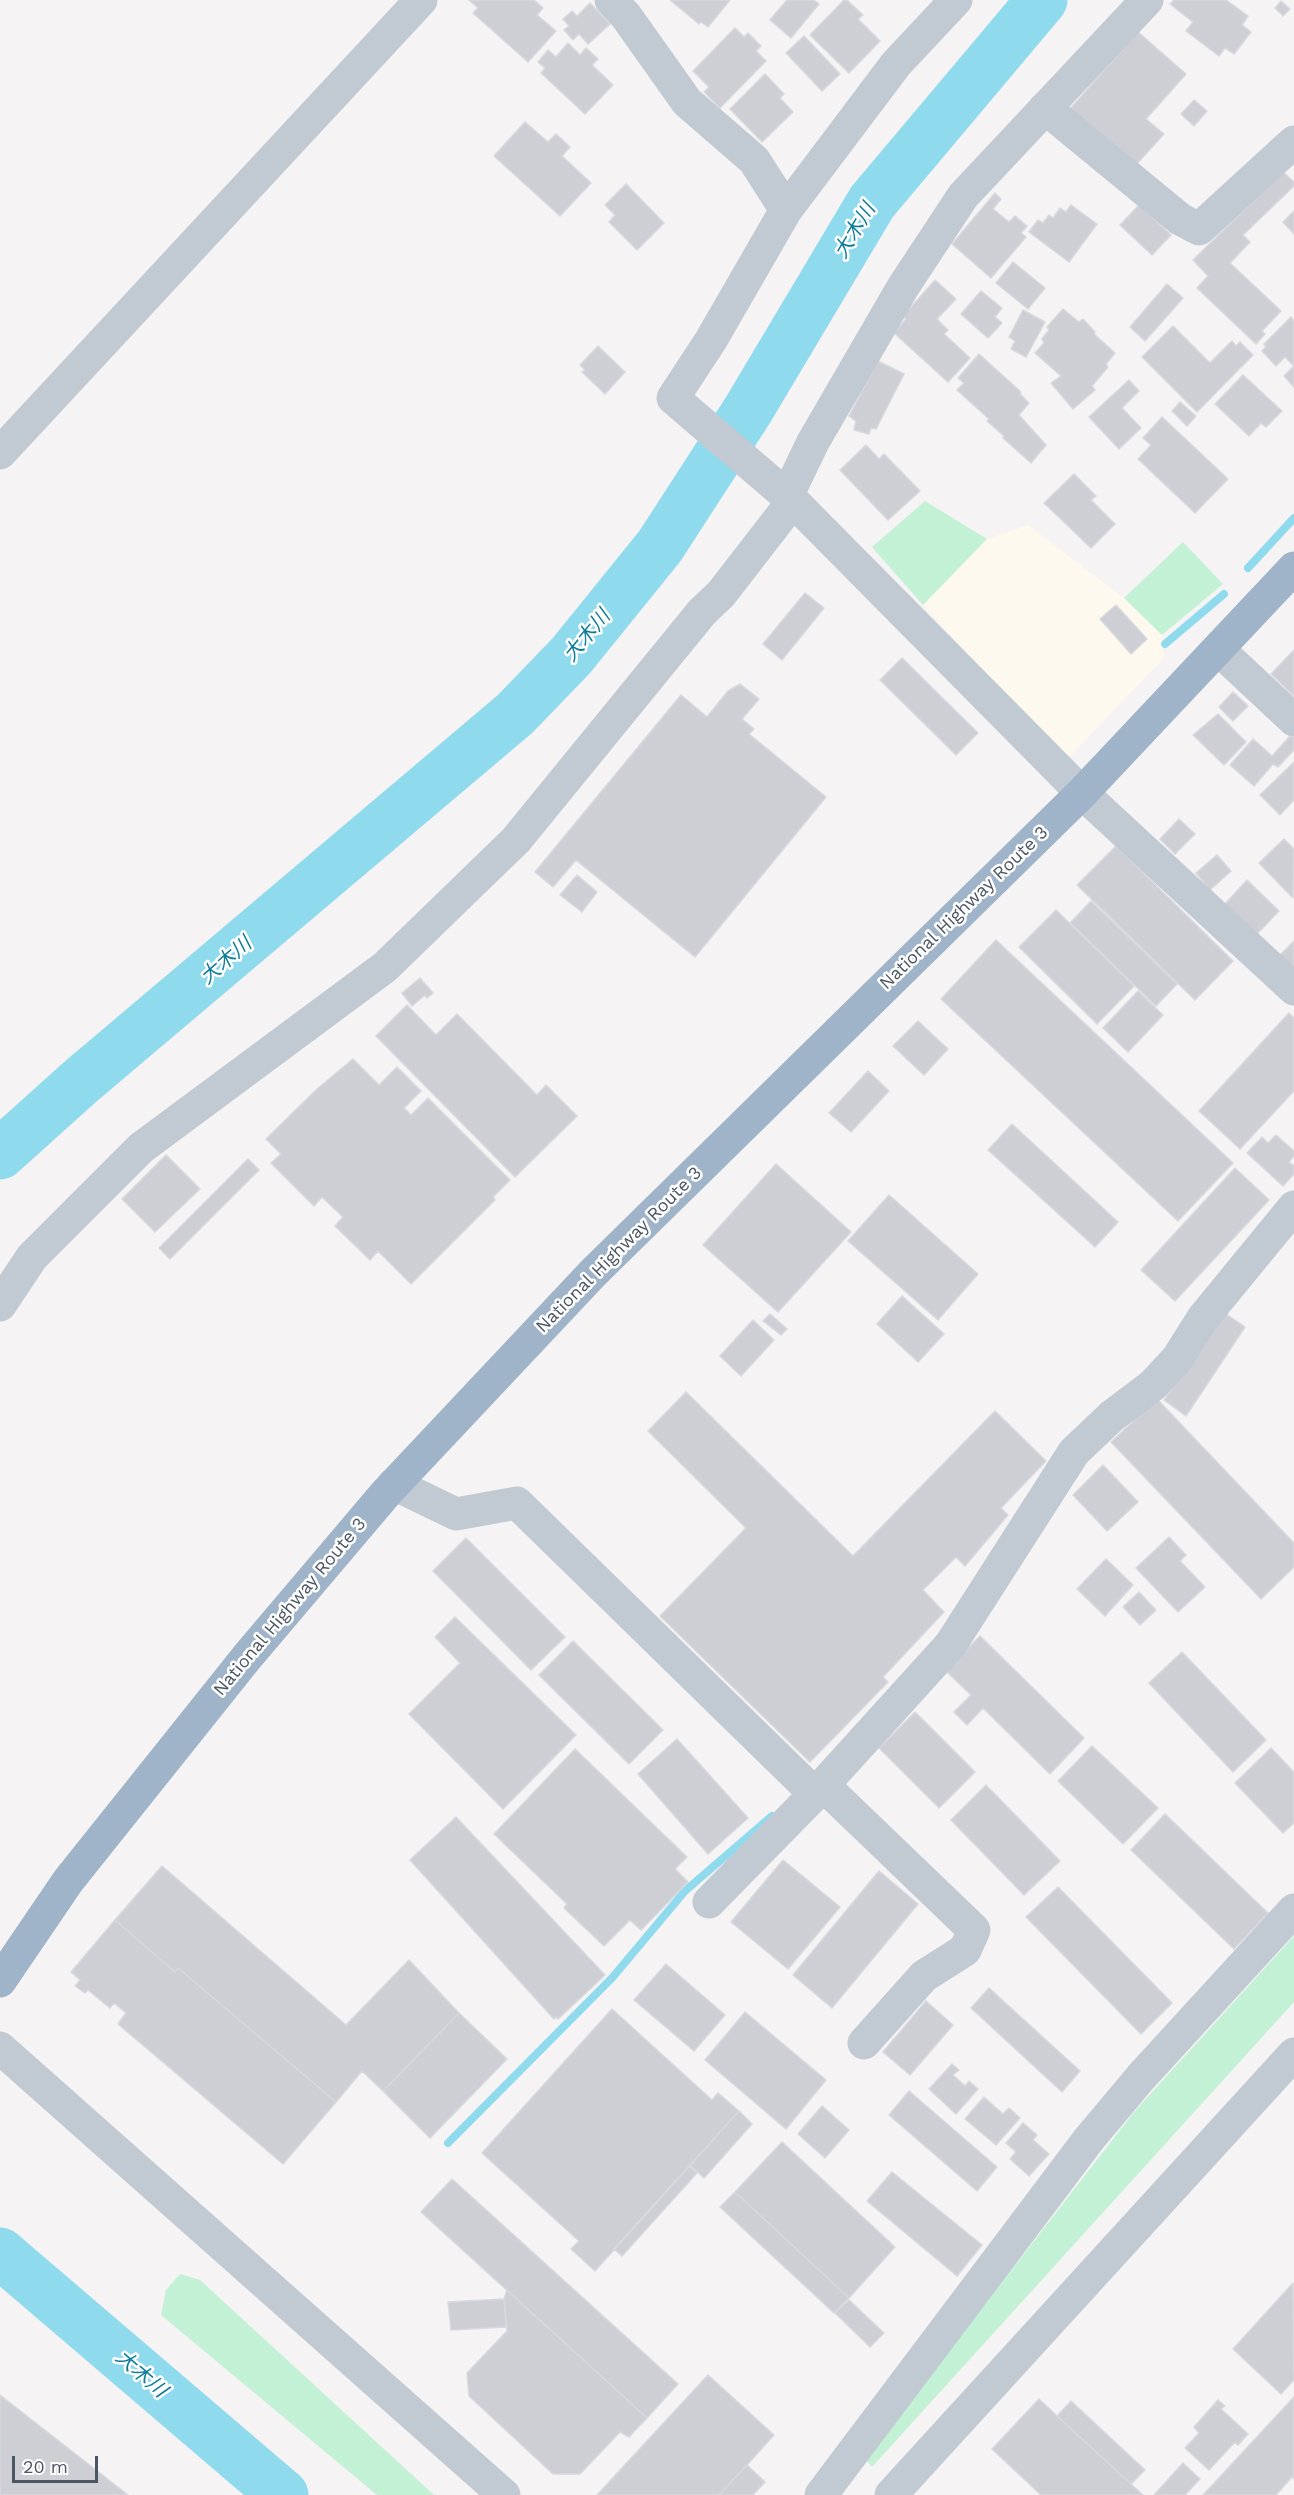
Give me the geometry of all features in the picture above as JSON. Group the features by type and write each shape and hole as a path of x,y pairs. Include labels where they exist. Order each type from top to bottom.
{"highway":[{"name":"National Highway Route 3","path":"0,1981 68,1881 247,1657 394,1484 592,1273 1082,793 1294,568"}],"street":[{"path":"0,453 421,0"},
{"path":"611,0 626,16 687,102 754,160 786,210"},
{"path":"956,0 896,64 786,210 711,340 672,398 790,498 1082,793 1294,989"},
{"path":"0,1305 32,1257 141,1148 385,967 516,840 702,612 721,594 790,498 813,442 903,287 963,196 1147,0"},
{"path":"1045,108 1180,219 1199,229 1294,142"},
{"path":"1218,649 1294,720"},
{"path":"709,1902 819,1789 951,1644 1074,1452 1112,1416 1153,1385 1177,1359 1203,1318 1294,1207"},
{"path":"394,1484 456,1514 517,1503 819,1789 975,1930 964,1950 924,1976 864,2043"},
{"path":"821,2495 1089,2139 1141,2077 1294,1910"},
{"path":"0,2048 504,2495"},
{"path":"891,2495 1294,2054"}],"shaded area":[{"path":"1028,525 1124,598 1162,635 1164,658 1065,761 923,605 987,539"}],"green space":[{"path":"925,501 987,539 923,605 872,547"},
{"path":"1183,542 1223,584 1162,635 1124,598"},
{"path":"1294,1936 1294,2002 872,2467 865,2459 1134,2112"},
{"path":"180,2274 200,2280 434,2495 377,2495 161,2315 166,2290"}],"building":[{"path":"469,0 534,0 543,8 537,15 556,31 528,62 473,13 478,8"},
{"path":"670,0 730,0 708,27 701,22 699,24"},
{"path":"787,0 814,0 819,4 791,38 770,20"},
{"path":"844,0 847,0 863,15 858,19 880,41 849,73 810,35"},
{"path":"1174,0 1226,0 1248,16 1242,25 1251,32 1234,54 1225,48 1219,56 1186,31 1193,22 1170,4"},
{"path":"1281,1 1290,9 1283,16 1275,8"},
{"path":"590,3 610,24 588,44 579,34 573,40 564,30 569,26 563,19 572,11 577,16"},
{"path":"735,28 744,37 748,33 761,46 756,51 766,61 720,108 704,92 709,87 693,71"},
{"path":"1138,32 1186,74 1146,119 1164,134 1134,167 1069,110"},
{"path":"804,36 840,74 822,91 786,53"},
{"path":"568,43 580,55 586,48 598,59 592,65 613,85 585,114 541,73 545,68 538,62 548,50 556,57"},
{"path":"765,74 784,94 780,98 793,112 762,142 730,109"},
{"path":"1194,100 1207,111 1194,126 1181,114"},
{"path":"525,122 548,142 556,134 570,147 562,156 591,183 560,216 494,156"},
{"path":"1283,172 1294,182 1294,186 1243,235 1250,242 1230,263 1281,311 1262,331 1265,334 1256,344 1197,288 1208,276 1193,260"},
{"path":"626,184 664,223 637,250 609,222 615,215 605,205"},
{"path":"995,193 1001,199 993,209 1009,222 1015,216 1027,226 1021,233 1026,237 991,278 952,244"},
{"path":"1071,205 1097,224 1069,262 1029,232 1038,220 1043,223 1049,215 1053,218 1060,208 1066,212"},
{"path":"1139,205 1171,235 1152,255 1120,225"},
{"path":"1294,211 1294,234 1283,222"},
{"path":"1013,262 1045,288 1028,309 996,283"},
{"path":"935,280 956,299 937,319 948,330 944,334 970,358 948,382 894,333 906,319 903,316"},
{"path":"1167,284 1183,298 1145,341 1130,327"},
{"path":"981,291 1002,308 995,317 1002,323 988,338 961,314"},
{"path":"1063,309 1079,322 1083,319 1095,332 1094,334 1115,353 1106,364 1108,367 1092,386 1095,390 1073,409 1051,383 1061,376 1035,353 1044,343 1042,339 1049,330 1047,327"},
{"path":"1023,310 1045,322 1026,357 1011,349 1015,341 1009,337"},
{"path":"1291,317 1294,321 1294,366 1285,357 1276,366 1262,351 1266,347 1264,344"},
{"path":"1173,326 1210,363 1232,341 1236,346 1240,342 1253,355 1197,412 1142,357"},
{"path":"598,346 625,372 605,394 582,372 585,370 580,365"},
{"path":"979,354 1021,392 1020,394 1029,403 1019,415 1046,445 1031,463 1003,438 1004,436 987,421 989,419 957,390 964,383 958,378"},
{"path":"878,361 904,374 876,429 871,428 869,434 854,430 856,421 849,416"},
{"path":"1294,366 1294,387 1284,376"},
{"path":"1243,375 1282,411 1266,427 1261,423 1249,436 1215,404"},
{"path":"1129,380 1139,391 1122,408 1141,428 1119,449 1089,417"},
{"path":"1180,402 1196,416 1187,426 1172,411"},
{"path":"1162,417 1228,479 1195,513 1138,459 1151,445 1143,438"},
{"path":"866,445 879,459 884,454 920,491 888,520 840,470"},
{"path":"1074,474 1096,496 1091,500 1115,524 1091,548 1044,503"},
{"path":"805,593 824,608 782,660 763,644"},
{"path":"1116,605 1147,639 1131,654 1100,619"},
{"path":"1294,650 1294,696 1271,674"},
{"path":"902,658 978,733 956,755 880,680"},
{"path":"740,684 759,699 742,719 754,729 749,734 826,797 695,957 576,860 553,887 535,872 681,695 707,717 728,691"},
{"path":"1233,692 1248,706 1233,721 1219,707"},
{"path":"1218,714 1246,742 1224,765 1193,735"},
{"path":"1291,735 1294,738 1294,750 1278,767 1273,764 1254,786 1230,765 1253,739 1272,756"},
{"path":"1294,762 1294,800 1280,815 1260,795"},
{"path":"1179,819 1195,834 1175,854 1160,839"},
{"path":"1284,839 1294,849 1293,898 1259,863"},
{"path":"1116,846 1233,961 1195,1000 1077,885"},
{"path":"1217,855 1231,871 1210,890 1196,873"},
{"path":"577,875 597,892 582,912 560,895"},
{"path":"1247,880 1279,911 1256,935 1225,904"},
{"path":"1091,901 1177,984 1156,1006 1070,923"},
{"path":"1056,910 1134,986 1097,1024 1019,947"},
{"path":"996,940 1233,1163 1178,1221 941,999"},
{"path":"1294,941 1294,972 1278,957"},
{"path":"420,978 433,993 427,998 425,995 412,1006 402,993"},
{"path":"1138,991 1163,1015 1128,1052 1103,1028"},
{"path":"407,1005 436,1035 457,1014 537,1095 546,1085 577,1116 515,1177 376,1036"},
{"path":"1289,1013 1294,1018 1294,1091 1240,1149 1199,1111"},
{"path":"918,1021 948,1049 924,1075 893,1046"},
{"path":"353,1059 379,1085 397,1067 421,1091 404,1108 411,1115 428,1098 510,1180 493,1197 495,1200 411,1284 378,1251 370,1260 335,1226 343,1217 322,1197 314,1206 271,1163 281,1154 266,1139 317,1089"},
{"path":"868,1071 889,1091 851,1132 829,1113"},
{"path":"1012,1124 1118,1222 1095,1247 988,1150"},
{"path":"1276,1135 1294,1151 1294,1156 1289,1162 1294,1166 1294,1174 1283,1186 1247,1153 1262,1137 1268,1143"},
{"path":"166,1155 200,1189 155,1232 122,1199"},
{"path":"248,1159 259,1170 170,1259 159,1248"},
{"path":"776,1164 851,1232 778,1312 703,1245"},
{"path":"1235,1168 1269,1200 1175,1301 1141,1270"},
{"path":"889,1195 978,1274 938,1320 848,1241"},
{"path":"902,1296 944,1334 918,1362 877,1324"},
{"path":"1223,1312 1245,1327 1186,1416 1164,1400"},
{"path":"770,1314 787,1329 781,1335 763,1321"},
{"path":"753,1320 774,1340 741,1376 720,1356"},
{"path":"686,1392 853,1556 995,1411 1046,1461 1001,1508 1008,1515 965,1566 956,1557 923,1590 944,1612 883,1677 888,1682 810,1762 660,1616 746,1528 648,1431"},
{"path":"1157,1399 1294,1543 1294,1567 1261,1599 1111,1442"},
{"path":"1103,1465 1138,1502 1107,1531 1073,1495"},
{"path":"1169,1537 1186,1555 1180,1561 1205,1587 1178,1612 1136,1568"},
{"path":"466,1538 565,1637 531,1670 433,1571"},
{"path":"1106,1559 1133,1585 1105,1616 1077,1589"},
{"path":"1139,1592 1156,1610 1140,1625 1123,1607"},
{"path":"455,1617 576,1735 503,1809 409,1714 460,1663 435,1637"},
{"path":"980,1636 1084,1738 1050,1774 983,1708 967,1725 954,1712 971,1695 946,1671"},
{"path":"573,1641 663,1730 629,1764 539,1675"},
{"path":"1182,1652 1266,1740 1233,1772 1149,1683"},
{"path":"915,1712 975,1772 939,1808 879,1748"},
{"path":"677,1739 748,1818 708,1854 638,1774"},
{"path":"1092,1746 1158,1808 1123,1844 1058,1781"},
{"path":"1271,1748 1294,1772 1294,1823 1283,1833 1235,1783"},
{"path":"575,1749 687,1857 675,1869 688,1882 641,1930 630,1920 604,1946 564,1908 567,1904 494,1834"},
{"path":"986,1785 1060,1861 1024,1895 951,1820"},
{"path":"1165,1814 1268,1913 1234,1949 1131,1850"},
{"path":"456,1817 605,1975 558,2019 556,2017 554,2019 410,1860"},
{"path":"783,1860 840,1907 788,1969 731,1922"},
{"path":"162,1866 346,2025 409,1960 459,2013 383,2091 362,2071 336,2102 178,1968 175,1972 115,1920"},
{"path":"879,1871 918,1904 832,2008 793,1975"},
{"path":"1058,1887 1172,2003 1141,2034 1026,1917"},
{"path":"115,1920 175,1972 178,1968 336,2102 283,2164 118,2024 126,2013 114,2003 110,2008 88,1990 85,1993 75,1986 80,1980 71,1972"},
{"path":"666,1964 725,2015 694,2051 634,2000"},
{"path":"989,1988 1080,2071 1062,2092 971,2008"},
{"path":"926,2001 953,2025 910,2075 883,2052"},
{"path":"612,2009 712,2100 718,2093 739,2111 595,2271 571,2249 579,2241 482,2153"},
{"path":"745,2012 826,2080 786,2129 705,2060"},
{"path":"459,2013 507,2059 430,2138 383,2091"},
{"path":"952,2064 959,2070 953,2075 965,2086 969,2081 978,2089 956,2114 929,2089"},
{"path":"909,2091 997,2167 977,2191 889,2115"},
{"path":"984,2097 1003,2114 1009,2108 1020,2118 996,2145 965,2119"},
{"path":"822,2106 849,2130 825,2158 798,2134"},
{"path":"739,2111 752,2124 704,2178 690,2165"},
{"path":"1023,2123 1037,2135 1033,2140 1049,2154 1029,2176 1010,2159 1016,2152 1006,2143"},
{"path":"782,2142 895,2247 849,2298 735,2192"},
{"path":"689,2166 697,2173 622,2256 614,2249"},
{"path":"892,2172 982,2245 957,2276 867,2201"},
{"path":"452,2179 678,2384 647,2418 421,2212"},
{"path":"735,2192 849,2298 834,2313 720,2207"},
{"path":"1293,2283 1294,2380 1281,2394 1233,2349"},
{"path":"507,2290 647,2418 629,2437 620,2432 580,2474 553,2474 469,2396 467,2373 507,2331 504,2299"},
{"path":"504,2299 506,2327 451,2330 448,2302"},
{"path":"849,2300 884,2333 870,2347 835,2313"},
{"path":"708,2375 774,2435 747,2465 719,2495 597,2495"},
{"path":"0,2395 128,2495 0,2495"},
{"path":"1294,2397 1294,2479 1292,2477 1276,2495 1203,2495"},
{"path":"1039,2399 1143,2495 1041,2495 992,2449"},
{"path":"1218,2400 1225,2406 1221,2409 1248,2434 1238,2445 1235,2442 1209,2470 1185,2448 1199,2433 1194,2427"},
{"path":"1071,2401 1145,2470 1131,2484 1057,2416"},
{"path":"1183,2463 1200,2479 1185,2495 1154,2495"},
{"path":"747,2465 765,2482 753,2495 719,2495"}],"waterway":[{"name":"大木川","path":"0,1154 80,1082 515,714 571,656 660,546 748,410 872,202 1042,0"},
{"path":"1248,568 1294,518"},
{"path":"1165,644 1224,594"},
{"path":"448,2143 612,1978 685,1891 772,1816"},
{"name":"大木川","path":"0,2253 283,2495"}]}
